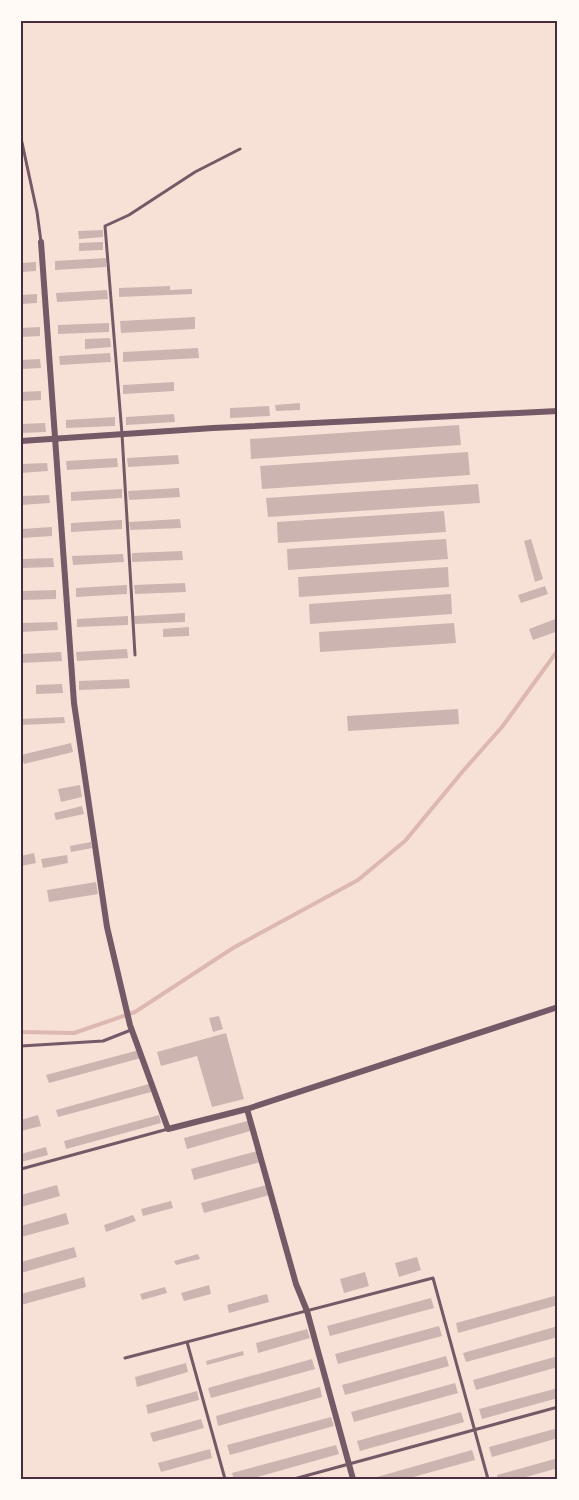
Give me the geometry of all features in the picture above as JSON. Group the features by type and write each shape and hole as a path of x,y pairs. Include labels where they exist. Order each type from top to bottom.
{"street":[{"path":"41,242 74,703 107,927 131,1027 168,1129 247,1109 558,1007"},
{"path":"21,441 213,428 558,411"},
{"path":"247,1109 296,1284 307,1311 353,1479"}],"lane":[{"path":"21,138 41,242"},
{"path":"135,655 122,434 105,226 129,215 195,172 240,149"},
{"path":"21,1046 103,1041 131,1027"},
{"path":"21,1169 168,1129"},
{"path":"125,1358 433,1278 488,1479"},
{"path":"187,1342 225,1479"},
{"path":"294,1479 558,1407"}],"building":[{"path":"103,230 103,237 79,239 78,231"},
{"path":"103,242 103,250 79,251 79,243"},
{"path":"106,258 106,267 55,270 55,261"},
{"path":"36,262 36,271 21,272 21,263"},
{"path":"170,286 170,290 192,289 192,294 119,297 119,288"},
{"path":"107,290 108,299 57,302 56,293"},
{"path":"37,294 37,303 21,304 21,295"},
{"path":"195,317 195,329 121,333 120,321"},
{"path":"109,323 109,332 58,334 58,325"},
{"path":"40,327 40,336 21,337 21,328"},
{"path":"110,338 111,347 85,349 85,339"},
{"path":"198,348 199,358 123,362 123,352"},
{"path":"110,353 111,362 60,365 59,356"},
{"path":"40,359 41,368 21,369 21,360"},
{"path":"174,382 174,391 123,394 123,385"},
{"path":"41,391 41,400 21,401 21,392"},
{"path":"300,403 300,410 276,411 275,405"},
{"path":"269,406 270,416 230,418 230,408"},
{"path":"174,414 175,422 126,425 126,417"},
{"path":"115,417 115,426 66,428 66,420"},
{"path":"45,423 46,432 21,433 21,424"},
{"path":"459,425 461,445 251,459 250,439"},
{"path":"468,452 470,475 262,489 260,466"},
{"path":"178,455 179,464 128,467 127,458"},
{"path":"117,458 118,467 67,470 66,461"},
{"path":"47,463 48,471 21,473 21,464"},
{"path":"478,484 480,503 268,517 266,498"},
{"path":"179,488 180,497 129,500 128,491"},
{"path":"122,489 122,498 71,501 71,492"},
{"path":"49,495 50,503 21,505 21,496"},
{"path":"444,511 446,532 278,543 277,522"},
{"path":"180,519 181,528 130,530 129,522"},
{"path":"122,520 122,529 71,532 71,523"},
{"path":"52,527 52,536 21,538 21,529"},
{"path":"446,539 448,559 288,570 287,549"},
{"path":"531,539 543,579 535,582 524,541"},
{"path":"182,551 183,560 132,562 132,553"},
{"path":"123,554 124,562 73,565 72,556"},
{"path":"53,558 54,567 21,568 21,559"},
{"path":"448,567 449,587 299,597 298,577"},
{"path":"185,583 186,592 135,594 134,585"},
{"path":"127,585 127,594 76,597 76,588"},
{"path":"545,586 548,594 521,603 518,595"},
{"path":"56,590 56,599 21,600 21,591"},
{"path":"451,594 452,614 310,624 309,604"},
{"path":"185,613 185,622 135,624 134,616"},
{"path":"128,616 128,625 77,627 77,619"},
{"path":"558,618 558,631 533,640 529,629"},
{"path":"57,622 58,630 21,632 21,623"},
{"path":"454,623 456,643 320,652 319,632"},
{"path":"189,627 189,636 163,637 163,629"},
{"path":"127,649 128,658 77,661 76,652"},
{"path":"61,652 62,661 21,663 21,654"},
{"path":"129,679 130,688 79,690 79,681"},
{"path":"62,684 63,693 36,694 36,685"},
{"path":"458,709 459,724 348,731 347,716"},
{"path":"64,717 65,723 21,725 21,719"},
{"path":"71,743 73,752 24,764 21,755"},
{"path":"80,785 82,797 61,802 58,789"},
{"path":"82,806 84,814 56,820 54,813"},
{"path":"91,842 92,848 71,852 70,846"},
{"path":"34,853 36,863 21,866 21,856"},
{"path":"67,855 68,863 43,868 41,859"},
{"path":"96,882 98,894 49,902 47,890"},
{"path":"219,1016 223,1029 213,1032 209,1018"},
{"path":"226,1033 244,1099 212,1107 197,1056 161,1066 157,1052"},
{"path":"139,1050 141,1058 49,1083 46,1075"},
{"path":"149,1084 151,1092 58,1117 56,1110"},
{"path":"38,1115 41,1126 21,1131 21,1120"},
{"path":"159,1115 161,1123 66,1149 64,1141"},
{"path":"251,1120 254,1130 187,1149 184,1138"},
{"path":"46,1147 48,1155 21,1162 21,1154"},
{"path":"261,1150 264,1161 194,1180 191,1169"},
{"path":"270,1184 273,1194 204,1213 201,1203"},
{"path":"57,1185 60,1196 21,1207 21,1195"},
{"path":"171,1201 173,1208 143,1216 141,1209"},
{"path":"66,1213 69,1224 21,1237 21,1226"},
{"path":"133,1215 136,1221 106,1232 104,1225"},
{"path":"74,1247 77,1257 21,1273 21,1262"},
{"path":"198,1254 200,1259 176,1265 174,1261"},
{"path":"417,1257 421,1270 399,1277 395,1263"},
{"path":"365,1272 369,1286 344,1293 340,1279"},
{"path":"84,1277 86,1287 21,1305 21,1294"},
{"path":"209,1285 211,1294 184,1301 181,1293"},
{"path":"165,1287 167,1293 142,1300 140,1294"},
{"path":"267,1294 269,1302 229,1313 227,1305"},
{"path":"558,1295 558,1305 458,1333 456,1323"},
{"path":"431,1298 434,1308 330,1336 327,1326"},
{"path":"439,1326 442,1336 338,1364 335,1354"},
{"path":"558,1326 558,1337 466,1362 463,1353"},
{"path":"307,1329 310,1338 258,1353 256,1343"},
{"path":"243,1351 244,1355 207,1365 206,1361"},
{"path":"446,1356 449,1366 345,1395 342,1385"},
{"path":"558,1356 558,1367 476,1390 473,1380"},
{"path":"312,1359 315,1369 211,1398 208,1388"},
{"path":"186,1363 188,1372 137,1387 135,1377"},
{"path":"455,1383 458,1393 354,1422 351,1412"},
{"path":"320,1387 322,1397 218,1426 216,1416"},
{"path":"558,1388 558,1398 482,1419 479,1409"},
{"path":"197,1391 199,1400 148,1414 146,1405"},
{"path":"461,1412 464,1422 360,1451 357,1441"},
{"path":"331,1417 334,1426 230,1455 227,1445"},
{"path":"201,1419 204,1428 153,1442 150,1433"},
{"path":"558,1428 558,1438 492,1457 489,1447"},
{"path":"336,1445 339,1454 250,1479 234,1479 232,1473"},
{"path":"210,1449 212,1458 161,1472 158,1463"},
{"path":"472,1450 475,1460 406,1479 370,1479"},
{"path":"558,1458 558,1468 519,1479 498,1479 497,1475"}],"waterway":[{"path":"21,1032 74,1033 135,1012 233,948 358,880 405,841 502,727 558,650"}]}
